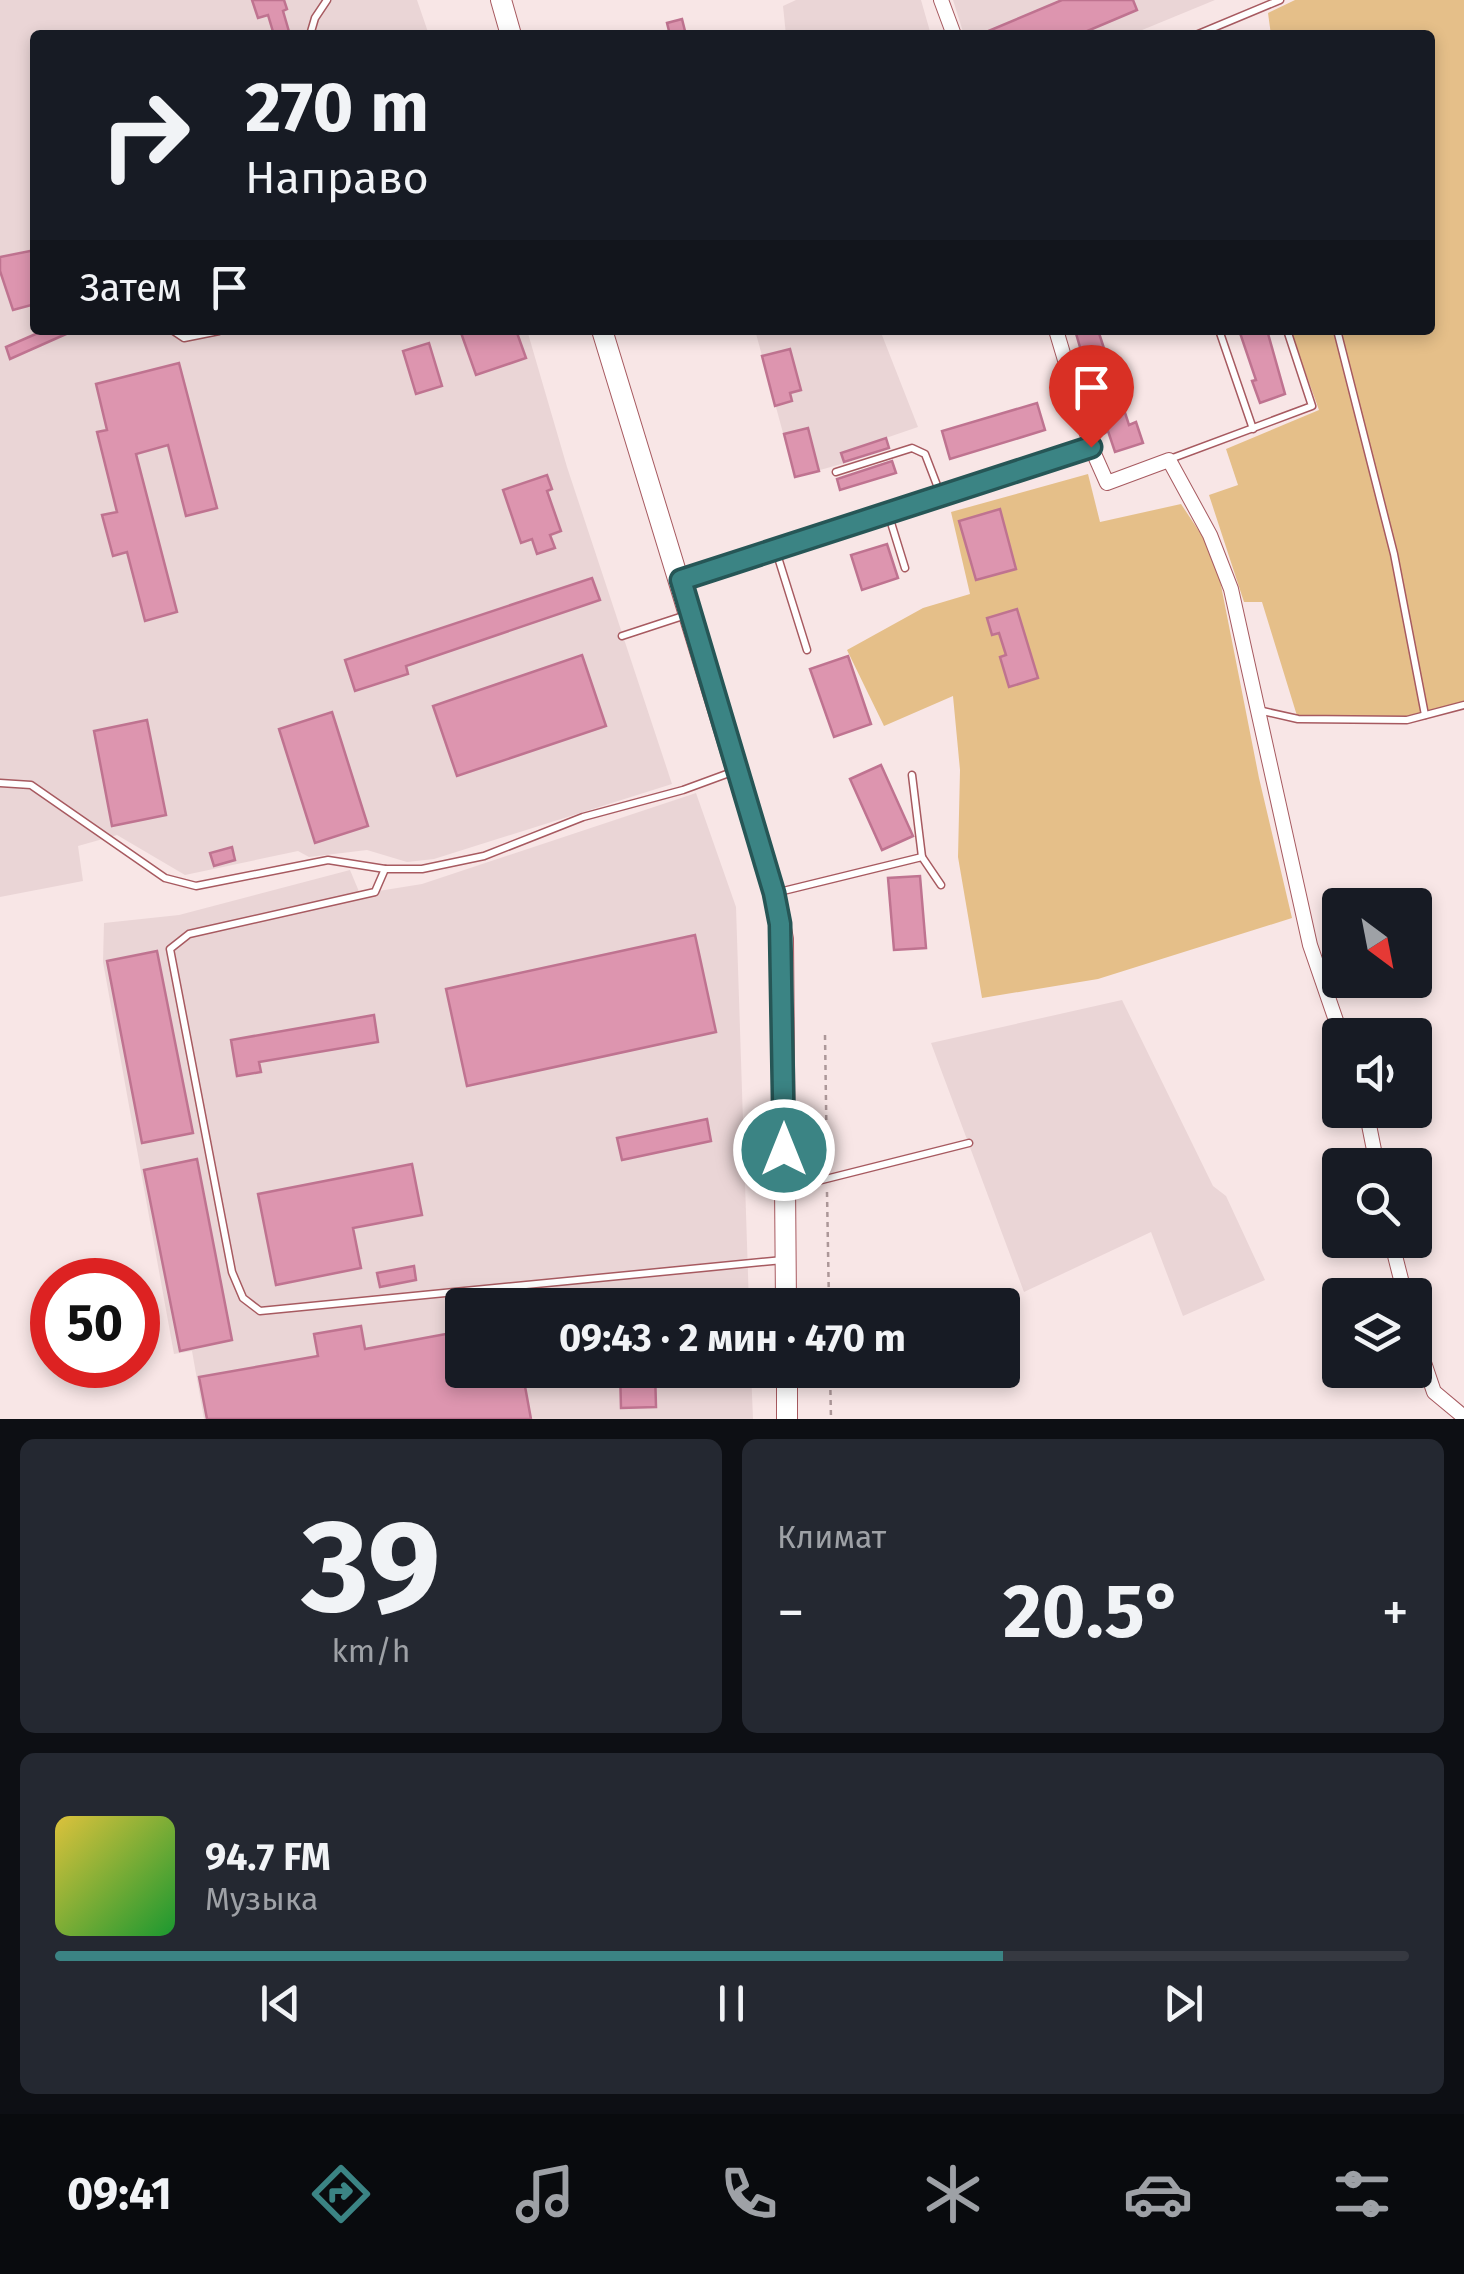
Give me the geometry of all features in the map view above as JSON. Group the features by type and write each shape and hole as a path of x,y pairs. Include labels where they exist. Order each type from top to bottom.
{"main road":[{"path":"501,0 510,30"},
{"path":"604,335 774,893 782,939 786,1288"},
{"path":"787,1388 788,1419"}],"street":[{"path":"941,0 952,30"},
{"path":"1057,335 1091,447 1107,483 1169,460 1210,535 1232,589 1310,945 1336,1018"},
{"path":"681,580 1091,447"},
{"path":"1432,1386 1464,1417"}],"lane":[{"path":"311,30 327,0"},
{"path":"1208,30 1280,0"},
{"path":"1220,335 1253,429"},
{"path":"1169,460 1312,406 1289,335"},
{"path":"1338,335 1394,554 1425,716"},
{"path":"836,472 912,448 925,454 941,494"},
{"path":"887,512 905,568"},
{"path":"775,549 806,650"},
{"path":"622,636 691,614"},
{"path":"1256,709 1298,719 1407,720 1464,705"},
{"path":"0,783 31,785 165,878 196,886 328,860 385,869 422,869 484,856 583,816 684,790 738,770"},
{"path":"912,774 922,857 941,885"},
{"path":"774,893 922,857"},
{"path":"385,869 375,892 189,934 170,949 232,1272 243,1298 260,1312 291,1310 576,1278 785,1260"},
{"path":"784,1189 969,1142"}],"path":[{"path":"830,1388 830,1419"}],"shaded area":[{"path":"0,0 417,0 427,30 30,30 30,335 528,335 567,467 672,784 434,859 407,862 367,850 309,857 298,851 185,875 117,835 78,846 83,881 0,897"},
{"path":"796,0 921,0 930,30 785,30 783,6"},
{"path":"953,0 1215,0 1142,30 962,30"},
{"path":"1295,0 1464,0 1464,705 1407,720 1298,719 1262,602 1244,602 1209,495 1238,485 1226,449 1319,410 1292,335 1435,335 1435,30 1270,30 1268,13"},
{"path":"756,335 882,335 918,427 842,453 845,463 795,477"},
{"path":"1088,474 1100,522 1181,504 1215,555 1259,778 1292,918 1098,979 982,998 958,857 960,770 953,696 884,726 847,650 923,608 970,594 951,512"},
{"path":"696,793 736,907 748,1288 445,1288 445,1388 752,1388 753,1419 204,1419 192,1351 174,1354 160,1258 157,1258 103,962 104,923 179,915 350,870 360,894 422,884"},
{"path":"1122,1000 1213,1186 1226,1196 1265,1280 1183,1316 1151,1232 1024,1292 931,1043"}],"building":[{"path":"252,0 284,0 289,30 272,30 268,15 258,18"},
{"path":"1062,0 1133,0 1137,10 1090,30 991,30"},
{"path":"682,19 685,30 669,30 667,23"},
{"path":"30,251 30,305 13,310 0,271 0,257"},
{"path":"33,335 64,335 10,359 6,347"},
{"path":"462,335 518,335 526,358 476,375"},
{"path":"1076,335 1100,335 1129,425 1136,422 1143,443 1115,452 1108,431 1105,433"},
{"path":"1241,335 1268,335 1285,394 1260,403 1252,381 1256,380"},
{"path":"429,343 442,386 416,394 403,351"},
{"path":"790,349 801,390 790,393 792,401 775,406 762,356"},
{"path":"179,363 217,508 186,516 168,445 136,454 177,612 145,621 127,552 113,556 102,515 117,512 97,432 107,430 96,384"},
{"path":"1037,403 1045,430 950,459 942,431"},
{"path":"808,428 819,471 795,477 784,434"},
{"path":"886,438 889,448 844,462 841,453"},
{"path":"892,461 896,473 840,490 837,479"},
{"path":"547,475 552,489 547,491 561,531 550,535 555,548 537,554 532,539 521,543 503,490"},
{"path":"1000,509 1016,569 976,580 959,521"},
{"path":"887,544 898,578 862,590 851,555"},
{"path":"592,578 600,600 406,666 408,674 355,691 345,660"},
{"path":"1017,609 1038,678 1009,687 1000,657 1006,655 999,633 992,635 987,618"},
{"path":"582,655 606,726 457,776 433,706"},
{"path":"848,656 871,724 834,737 810,669"},
{"path":"332,712 368,826 315,843 279,729"},
{"path":"147,720 166,815 112,826 94,731"},
{"path":"881,765 913,836 882,850 850,779"},
{"path":"232,847 235,860 214,866 210,853"},
{"path":"920,876 926,948 894,950 888,878"},
{"path":"695,935 716,1032 467,1086 446,989"},
{"path":"157,951 193,1133 142,1143 107,961"},
{"path":"374,1015 378,1042 259,1062 261,1072 237,1076 231,1040"},
{"path":"707,1119 711,1141 622,1160 617,1138"},
{"path":"197,1159 232,1340 180,1351 144,1170"},
{"path":"412,1164 422,1215 353,1228 361,1268 276,1285 258,1194"},
{"path":"414,1266 416,1280 380,1287 377,1273"},
{"path":"361,1326 365,1349 445,1334 445,1388 525,1388 531,1419 207,1419 199,1377 318,1356 314,1334"},
{"path":"620,1388 655,1388 656,1407 621,1408"}],"route":[{"path":"784,1150 780,924 681,580 1091,447"}]}
